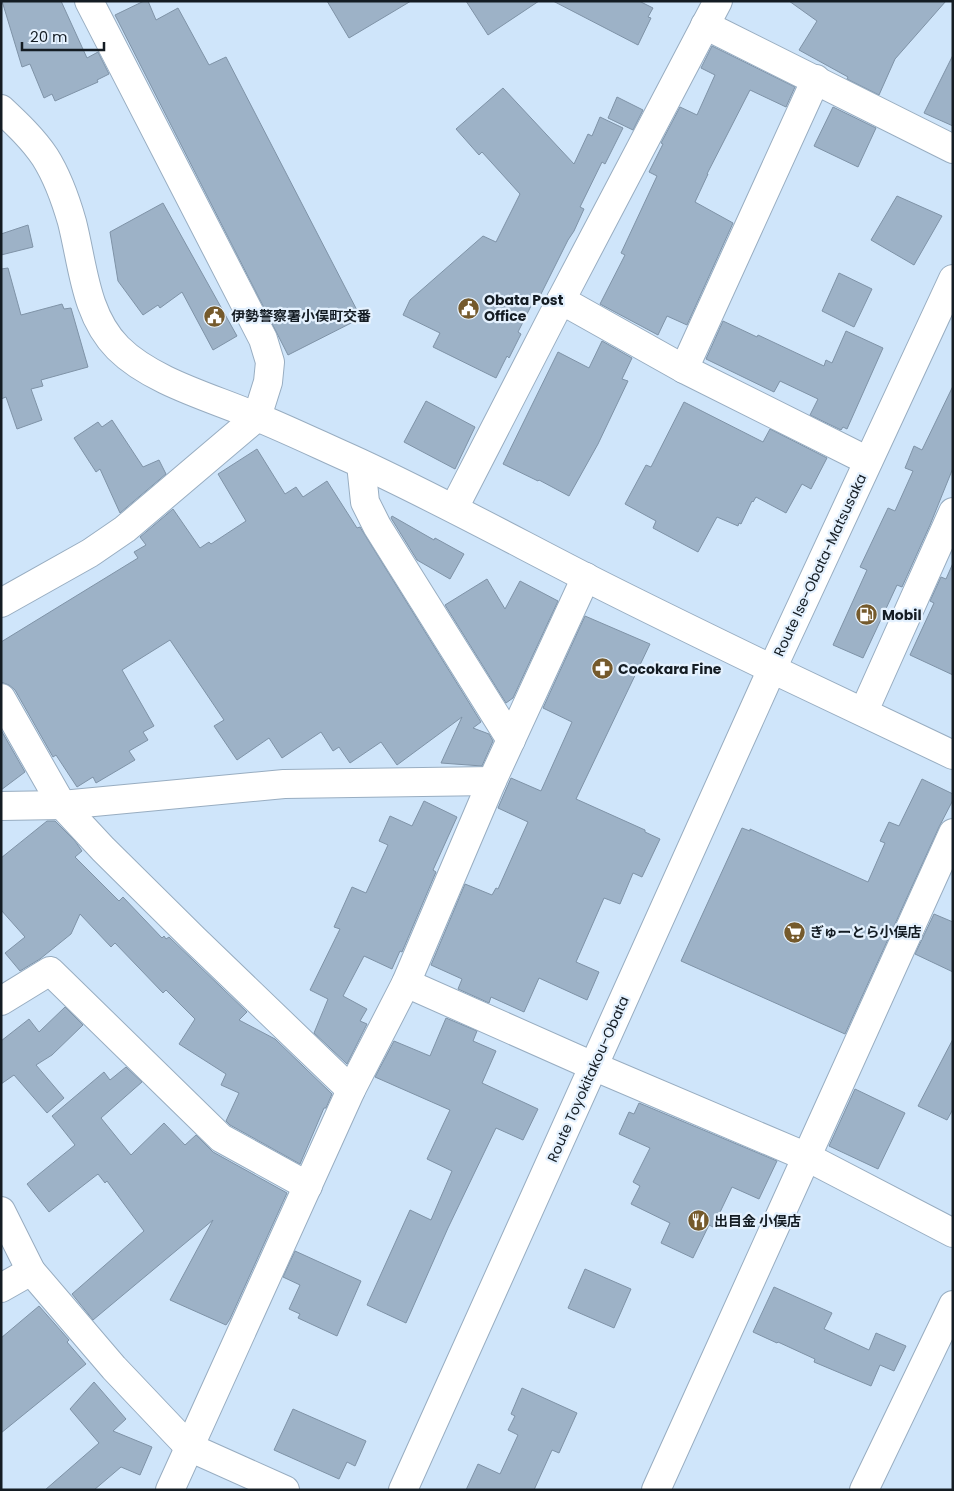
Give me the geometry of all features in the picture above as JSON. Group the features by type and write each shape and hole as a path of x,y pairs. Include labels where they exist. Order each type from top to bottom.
{"street":[{"path":"1,603 90,552 125,529 257,417 268,382 270,362 263,340 89,1"},
{"path":"454,508 718,1"},
{"path":"705,25 953,149"},
{"path":"684,369 816,79"},
{"path":"1,109 27,134 45,158 58,183 72,221 90,300 103,328 117,347 136,364 182,388 257,417 454,508 586,577 772,669"},
{"name":"Route Ise-Obata-Matsusaka","path":"953,279 772,669 864,711 953,755"},
{"path":"561,300 684,369 868,461"},
{"path":"361,464 365,502 377,526 511,740"},
{"path":"864,711 953,512"},
{"path":"170,1490 350,1090 406,983 492,781 586,577"},
{"name":"Route Toyokitakou-Obata","path":"403,1490 772,669"},
{"path":"1,698 62,805 103,849 350,1090"},
{"path":"1,806 62,805 284,784 492,781"},
{"path":"656,1490 953,833"},
{"path":"1,1001 50,971 221,1138 308,1186"},
{"path":"406,983 593,1066 807,1157 953,1233"},
{"path":"1,1211 31,1271 114,1368 189,1447 285,1490"},
{"path":"1,1288 31,1271"},
{"path":"864,1490 953,1304"}],"building":[{"path":"2,1 61,1 87,58 98,52 109,74 97,80 98,82 55,101 52,94 44,98 30,64 22,67"},
{"path":"144,1 148,1 156,20 178,8 209,65 226,57 361,318 288,355 115,15"},
{"path":"327,1 411,1 349,38"},
{"path":"466,1 539,1 488,35"},
{"path":"553,1 639,1 653,8 648,17 651,18 638,45"},
{"path":"789,1 946,1 895,59 879,95 847,79 848,77 799,50 817,21"},
{"path":"712,46 795,87 786,107 750,90 707,174 695,202 733,223 687,325 667,316 658,335 600,304 625,255 621,253 657,176 649,172 663,144 661,143 680,107 697,115 715,75 701,68"},
{"path":"953,55 953,126 924,113"},
{"path":"503,88 574,164 588,134 592,136 600,117 623,128 605,164 602,162 580,207 584,209 574,231 537,302 533,302 518,332 521,334 496,378 433,347 440,333 403,315 410,300 483,236 496,242 520,194 482,152 479,155 456,129"},
{"path":"617,97 643,110 633,130 608,118"},
{"path":"833,107 876,128 858,167 814,146"},
{"path":"897,196 942,216 914,265 871,240"},
{"path":"163,203 237,336 213,350 182,292 160,308 158,305 143,315 118,281 110,232"},
{"path":"28,225 33,247 1,255 1,234"},
{"path":"8,268 21,315 62,304 64,309 71,308 88,367 41,380 43,386 31,389 42,420 17,429 6,397 1,399 1,269"},
{"path":"839,273 872,289 854,327 822,311"},
{"path":"723,321 824,366 826,360 832,363 846,331 883,348 847,429 843,427 841,430 810,415 818,399 780,381 774,392 706,359"},
{"path":"602,341 632,358 622,379 628,381 598,444 569,496 503,464 558,352 589,368"},
{"path":"953,386 953,468 902,587 897,585 863,658 833,645 867,570 860,567 888,508 895,511 913,471 905,468 914,446 922,450"},
{"path":"426,401 475,427 455,469 404,442"},
{"path":"684,402 763,442 770,429 827,458 811,489 802,484 786,513 756,497 738,526 717,517 698,552 653,528 656,521 625,504 646,465 651,467"},
{"path":"112,420 143,467 159,460 166,474 120,513 100,469 96,472 74,438 98,422 102,427"},
{"path":"257,449 285,494 296,487 303,497 327,481 357,528 360,527 481,722 473,728 489,734 493,741 482,766 441,763 462,717 397,765 381,742 350,763 339,747 333,751 321,732 282,758 269,738 237,760 214,726 224,720 170,640 122,670 154,726 143,732 148,740 129,751 135,760 96,783 93,777 77,787 56,755 53,757 15,690 1,682 1,642 138,558 134,552 146,545 140,537 173,509 200,548 209,542 211,544 246,521 218,474"},
{"path":"392,516 434,540 435,538 464,554 450,579 417,560 391,518"},
{"path":"953,563 953,675 910,655 934,603 930,601 941,577 946,579"},
{"path":"487,579 505,609 520,581 558,601 513,698 506,703 445,605"},
{"path":"585,616 650,644 576,799 645,830 645,832 660,839 642,877 633,873 620,904 604,898 576,962 599,972 587,1000 539,978 524,1012 491,997 489,1003 458,989 462,979 431,965 465,884 492,895 496,888 498,889 528,822 498,808 511,778 541,791 572,722 543,708"},
{"path":"1,730 25,772 1,790"},
{"name":"ぎゅーとら小俣店","path":"922,779 953,794 953,800 845,1034 681,961 742,828 750,831 750,829 868,882 885,843 880,841 889,822 899,826"},
{"path":"424,801 457,817 433,870 436,872 402,952 400,951 392,969 364,956 343,996 367,1009 360,1021 367,1024 347,1064 314,1033 328,999 310,990 340,929 334,927 352,887 366,893 388,845 379,841 390,816 412,826"},
{"path":"47,821 55,821 75,841 82,851 75,857 119,901 123,897 162,938 164,936 166,939 169,937 247,1012 239,1020 275,1039 332,1094 300,1164 226,1121 239,1093 221,1085 226,1074 179,1044 195,1019 166,990 163,993 115,943 111,947 80,914 71,934 40,959 20,971 5,953 25,937 1,910 1,858"},
{"path":"934,914 953,922 953,972 915,954"},
{"path":"65,1007 83,1025 52,1055 36,1065 64,1098 47,1113 14,1075 1,1084 1,1041 29,1019 39,1032"},
{"path":"446,1018 477,1031 473,1041 496,1051 482,1083 538,1109 523,1140 496,1128 448,1228 406,1323 367,1305 410,1210 431,1220 452,1171 427,1159 450,1110 375,1077 394,1041 430,1056"},
{"path":"953,1039 953,1109 947,1120 918,1106"},
{"path":"126,1067 142,1082 101,1118 131,1155 164,1123 185,1145 196,1135 213,1152 287,1193 226,1325 170,1300 213,1220 93,1320 72,1294 144,1231 107,1181 105,1183 98,1174 49,1212 27,1184 75,1145 52,1116 104,1072 110,1080"},
{"path":"855,1089 905,1113 878,1169 829,1146"},
{"path":"639,1103 777,1161 759,1199 732,1187 713,1227 709,1225 693,1258 661,1243 670,1223 631,1204 640,1186 633,1182 650,1148 619,1134 629,1112 634,1114"},
{"path":"295,1251 361,1281 337,1336 298,1318 300,1314 289,1309 300,1285 283,1277"},
{"path":"585,1269 631,1289 614,1328 568,1308"},
{"path":"774,1287 832,1313 824,1329 869,1350 876,1333 906,1346 894,1371 880,1365 871,1386 814,1362 815,1359 753,1332"},
{"path":"39,1306 69,1340 67,1342 86,1364 1,1433 1,1338"},
{"path":"94,1382 126,1419 113,1431 152,1447 140,1475 121,1467 94,1490 45,1490 99,1443 70,1409"},
{"path":"522,1388 577,1413 559,1453 552,1450 534,1490 466,1490 478,1464 500,1474 518,1435 508,1430 515,1416 511,1414"},
{"path":"293,1409 366,1441 355,1466 347,1462 339,1479 274,1450"}],"place":[{"name":"Obata Post Office","path":"468,308"},
{"name":"伊勢警察署小俣町交番","path":"215,316"},
{"name":"Mobil","path":"866,615"},
{"name":"Cocokara Fine","path":"602,669"},
{"name":"ぎゅーとら小俣店","path":"794,932"},
{"name":"出目金 小俣店","path":"698,1221"}]}
